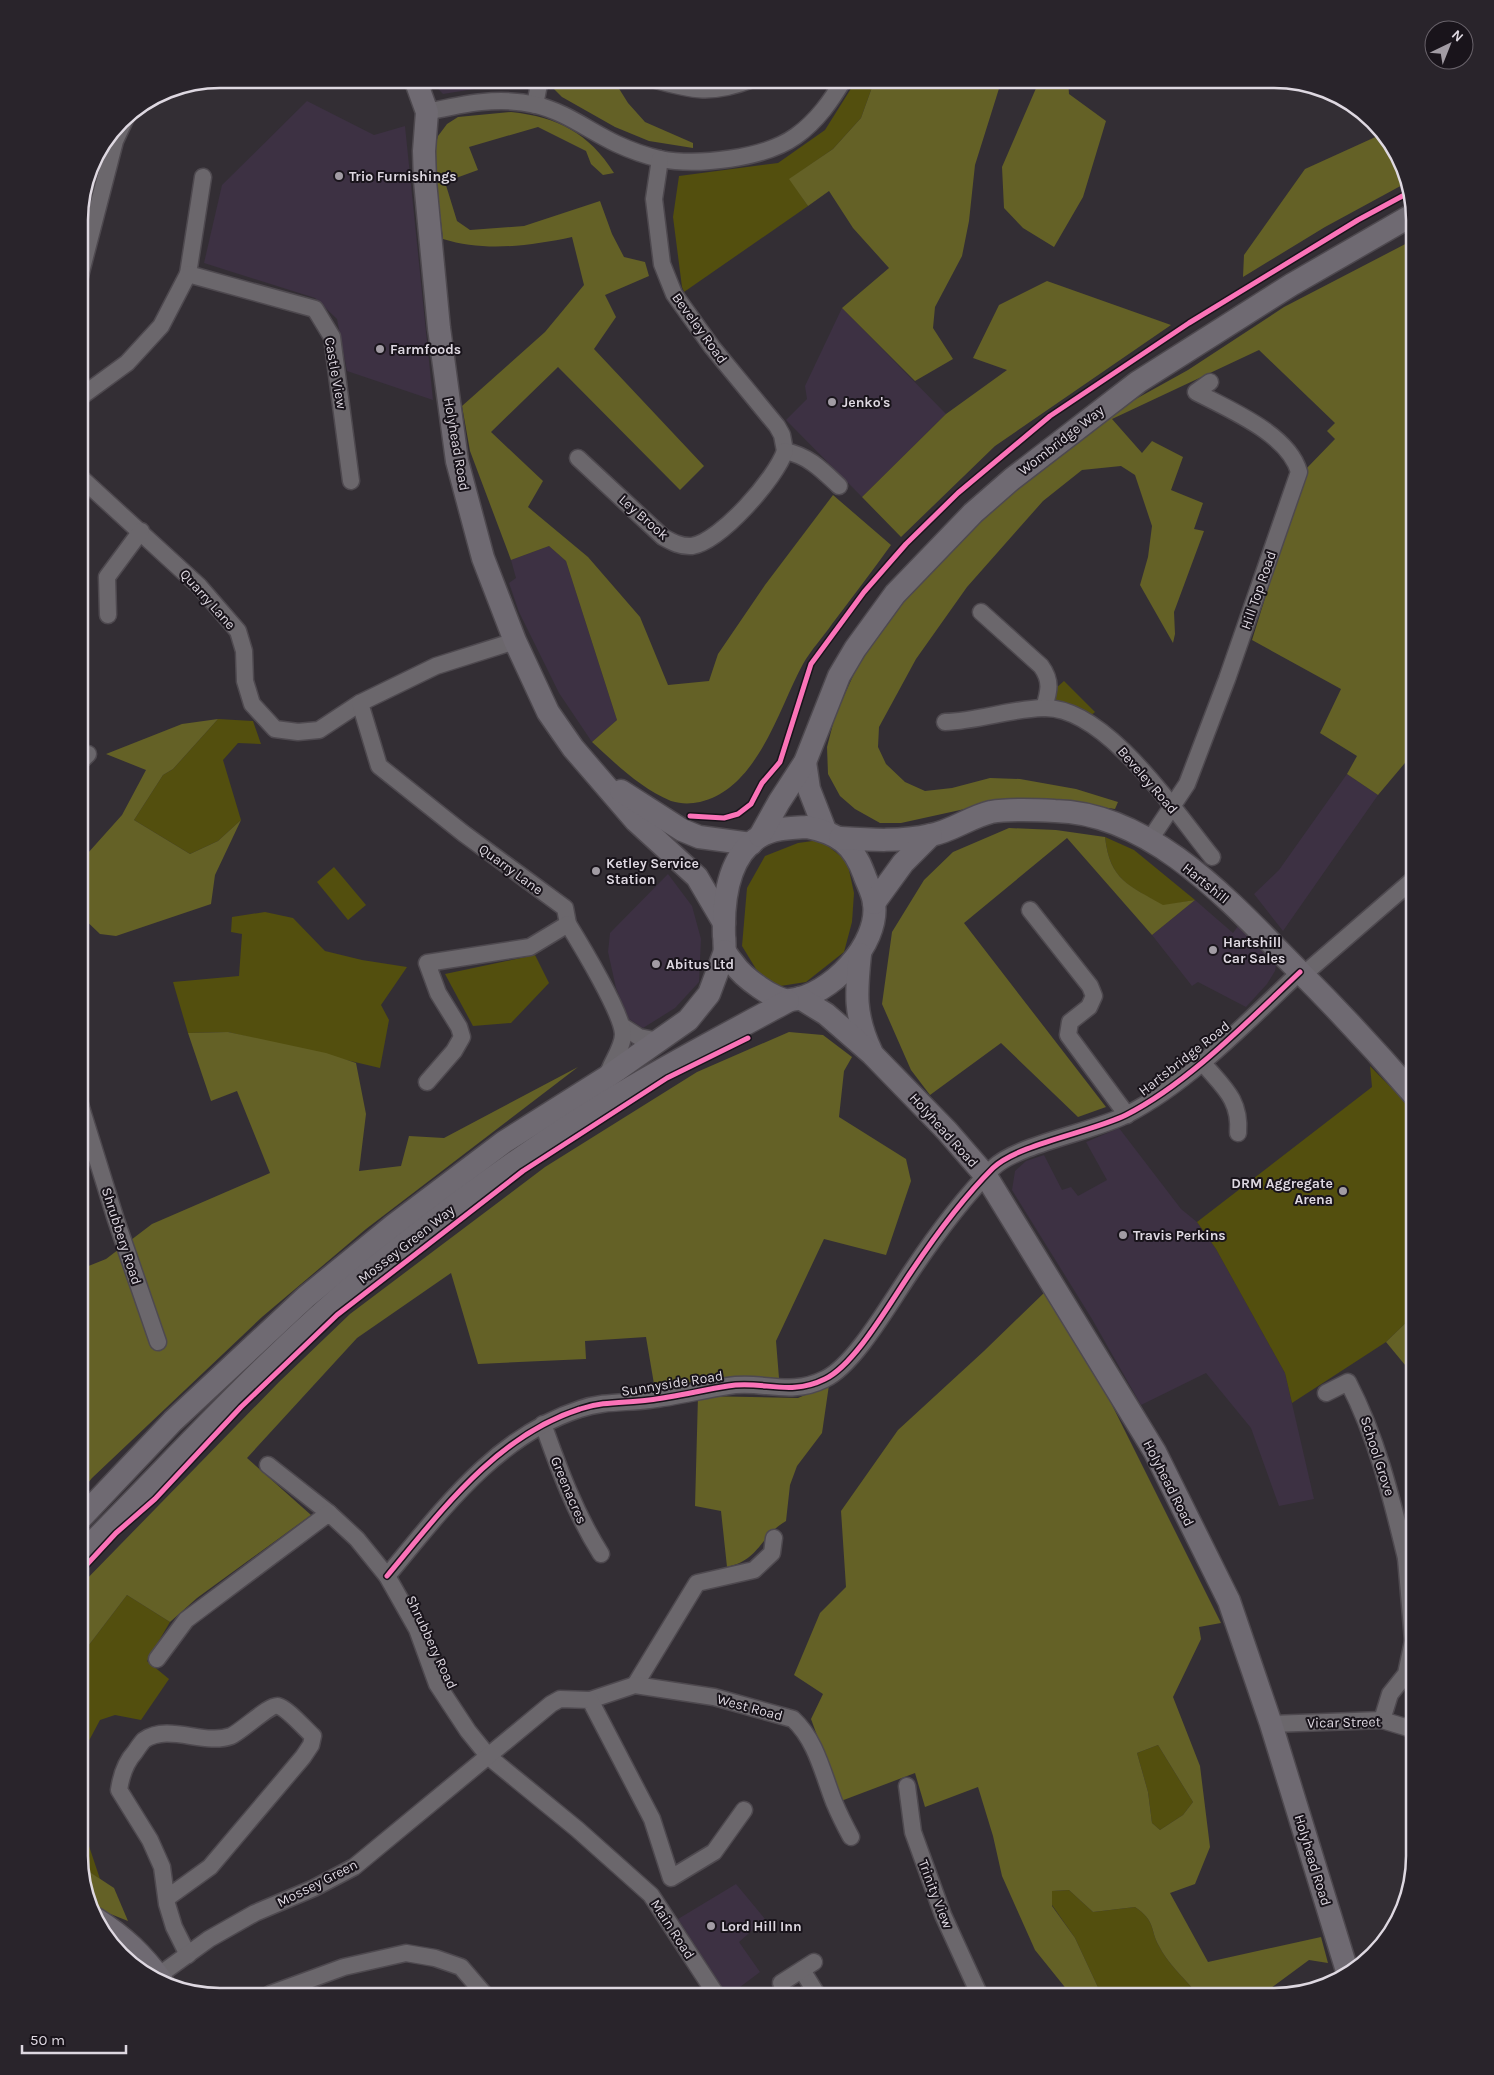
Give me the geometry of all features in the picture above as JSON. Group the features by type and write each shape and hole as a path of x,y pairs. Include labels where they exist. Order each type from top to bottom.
{"main road":[{"name":"Holyhead Road","path":"418,88 427,112 424,151 425,181 439,328 457,461 483,558 515,641 548,712 572,748 601,778"},
{"name":"Wombridge Way","path":"755,840 805,762 839,676 873,622 925,561 980,507 1012,479 1138,382 1291,285 1406,219"},
{"name":"Wombridge Way","path":"805,762 809,789 832,834"},
{"path":"601,778 682,830 699,837 755,840 784,828 807,827 832,834 857,856 874,903 871,926 860,954 832,982 814,994 794,999 768,992 749,980 736,967 725,951 724,923 729,880 738,860 755,840"},
{"path":"601,778 636,821 696,877 724,923"},
{"name":"Hartshill","path":"832,834 886,841 932,835 991,812 1057,811 1090,815 1149,841 1216,889 1372,1047 1406,1086"},
{"name":"Hartshill","path":"874,903 904,863 932,835"},
{"name":"Mossey Green Way","path":"88,1511 173,1421 306,1297 394,1225 504,1142 606,1077 678,1028 706,1000 725,951"},
{"name":"Holyhead Road","path":"860,954 856,994 861,1030 872,1054"},
{"name":"Holyhead Road","path":"794,999 826,1014 872,1054 947,1131 986,1176 1155,1452 1229,1601 1271,1724 1346,1967"},
{"name":"Mossey Green Way","path":"88,1547 243,1387 310,1323 392,1253 516,1162 622,1093 794,999"},
{"path":"109,1927 122,1936 147,1966"}],"street":[{"path":"535,104 538,88"},
{"path":"683,88 690,90 729,88"},
{"path":"427,112 464,104 501,100 535,104 576,120 617,144 660,159 722,161 764,151 795,137 828,106 839,88"},
{"path":"88,244 114,141"},
{"name":"Beveley Road","path":"660,159 654,200 662,264 674,294 712,347 778,426 782,435 785,452"},
{"path":"88,392 127,364 161,326 188,274 203,177"},
{"name":"Castle View","path":"188,274 315,309 332,337 351,481"},
{"name":"Hill Top Road","path":"1149,841 1187,784 1227,679 1299,472 1296,462 1289,453 1256,424 1196,392 1210,382"},
{"path":"785,452 799,454 812,460 839,486"},
{"name":"Ley Brook","path":"588,461 663,537 680,545 692,546 722,530 770,481 781,464 785,452"},
{"name":"Quarry Lane","path":"88,484 199,586 238,631 244,651 245,680 252,704 275,729 298,732 319,730 360,703 436,666 515,641"},
{"path":"108,615 107,577 141,531"},
{"path":"981,612 1048,674 1050,685 1044,708"},
{"name":"Quarry Lane","path":"360,703 379,766 463,833 565,908 568,924 596,971 622,1026"},
{"name":"Beveley Road","path":"945,722 966,721 1044,708 1065,712 1089,722 1126,752 1212,857"},
{"name":"Hartsbridge Road","path":"986,1176 998,1164 1024,1151 1126,1115 1170,1086 1202,1062 1301,974 1406,886"},
{"path":"1030,910 1090,986 1094,996 1089,1007 1070,1022 1068,1035 1126,1115"},
{"path":"427,1082 454,1051 462,1037 459,1027 438,993 427,963 530,947 568,924"},
{"path":"622,1026 639,1037 659,1042"},
{"path":"606,1077 622,1041 622,1026"},
{"path":"1202,1062 1235,1103 1239,1119 1238,1133"},
{"name":"Shrubbery Road","path":"88,1130 116,1220 158,1342"},
{"name":"Sunnyside Road","path":"387,1576 448,1503 491,1461 519,1438 543,1424 581,1408 601,1404 648,1400 733,1385 793,1389 824,1380 846,1362 877,1322 947,1221 986,1176"},
{"name":"School Grove","path":"1326,1393 1348,1382 1360,1405 1387,1476 1406,1540"},
{"name":"Greenacres","path":"543,1424 568,1493 601,1554"},
{"name":"Shrubbery Road","path":"268,1465 329,1512 357,1539 387,1576 417,1629 437,1684 468,1731 489,1757 577,1829"},
{"path":"157,1658 186,1620 329,1512"},
{"path":"635,1685 696,1583 754,1570 772,1553 774,1538"},
{"name":"School Grove","path":"1382,1720 1390,1694 1406,1674"},
{"name":"West Road","path":"489,1757 551,1704 560,1699 590,1700 635,1685 714,1697 793,1719 802,1727 812,1743 835,1804 851,1837"},
{"path":"590,1700 652,1819 671,1878"},
{"path":"167,1898 210,1867 307,1751 313,1736 278,1706 271,1706 245,1728 229,1736 217,1739 168,1734 144,1740 129,1759 120,1779 119,1790 150,1840 162,1867 167,1898 174,1927 188,1955"},
{"name":"Vicar Street","path":"1271,1724 1382,1720 1406,1727"},
{"name":"Mossey Green","path":"156,1971 188,1955 209,1939 255,1913 314,1888 354,1867 489,1757"},
{"name":"Trinity View","path":"907,1786 913,1832 943,1915 976,1988"},
{"path":"651,1895 671,1878 714,1852 744,1810"},
{"name":"Main Road","path":"577,1829 651,1895 711,1987"},
{"path":"289,1987 344,1967 406,1953 435,1958 461,1967 478,1987"},
{"path":"781,1984 808,1966 815,1988"}],"shaded area":[{"path":"437,88 480,88 443,94"},
{"path":"553,88 619,88 628,103 645,122 693,143 693,148 649,141 615,127 562,97"},
{"path":"851,88 872,88 861,118 833,149 790,179 808,206 684,292 673,217 679,176 778,163 825,130"},
{"path":"872,88 999,88 975,165 969,221 962,256 935,307 933,328 953,359 915,381 842,308 889,268 853,228 829,191 808,206 789,179 833,149 861,118"},
{"path":"1036,88 1069,88 1069,94 1106,121 1083,197 1054,247 1023,228 1004,208 1002,167"},
{"path":"307,101 374,135 405,126 433,400 347,371 337,319 315,298 204,263 222,185"},
{"path":"511,112 543,118 571,129 594,147 614,173 603,175 591,164 586,151 538,127 469,147 478,170 445,182 457,221 470,230 524,226 600,201 612,234 624,257 645,262 649,276 605,295 616,317 594,349 704,466 680,490 558,367 491,432 543,481 528,507 588,557 640,617 668,685 709,681 718,654 765,585 833,495 891,545 806,659 764,745 751,764 737,781 720,794 700,802 678,803 660,796 629,775 592,742 617,720 566,561 549,546 511,560 470,451 462,406 545,332 584,285 572,237 540,243 507,246 475,245 443,239 433,155 438,136 447,124 458,117"},
{"path":"1377,136 1389,153 1402,185 1325,227 1243,277 1244,255 1305,169"},
{"path":"97,172 88,207 92,185"},
{"path":"1406,244 1406,762 1378,795 1347,774 1357,756 1320,733 1341,689 1252,640 1305,470 1335,439 1327,431 1335,423 1259,350 1112,419 1142,453 1152,441 1183,457 1171,490 1203,503 1194,529 1204,531 1174,612 1175,634 1173,643 1140,585 1148,557 1152,526 1135,475 1121,466 1082,470 1043,501 967,587 916,659 879,727 878,747 886,764 905,782 925,791 952,788 990,778 1020,779 1076,789 1118,802 1115,809 1042,798 992,803 901,823 880,823 855,809 840,796 828,774 827,747 835,716 861,658 901,604 984,517 1048,460 1107,415 1188,370 1284,307"},
{"path":"1047,281 1171,325 995,446 901,537 862,497 946,414 1007,370 973,358 999,305"},
{"path":"842,308 946,414 862,497 786,420 807,399 805,386"},
{"path":"549,546 566,561 617,720 592,742 559,693 519,612 509,583 516,578 511,560"},
{"path":"1064,681 1095,712 1088,718 1059,704 1056,700 1055,689"},
{"path":"218,719 253,721 261,744 238,743 223,760 241,820 218,841 190,854 134,820 163,775 173,769"},
{"path":"218,719 173,769 163,775 134,820 190,854 218,841 241,820 215,875 211,904 116,936 100,934 88,923 88,853 122,815 146,770 106,754 182,724"},
{"name":"Hartshill Car Sales","path":"1347,774 1378,795 1283,931 1254,894 1279,870"},
{"path":"1009,828 1056,830 1105,837 1111,863 1123,880 1131,886 1163,905 1195,900 1152,935 1067,838 964,923 1106,1107 1078,1117 1001,1043 930,1095 911,1070 882,1004 892,932 924,880 953,852"},
{"path":"1105,837 1134,850 1195,900 1163,906 1131,887 1117,873 1111,863"},
{"path":"820,840 847,861 854,893 852,922 844,952 806,982 774,987 756,969 742,946 747,888 765,856 798,843"},
{"path":"334,867 366,905 348,920 317,882"},
{"path":"668,874 692,906 701,939 699,982 675,1008 643,1028 629,1019 616,988 608,952 610,933"},
{"name":"Hartshill Car Sales","path":"1195,900 1233,933 1238,926 1276,965 1275,971 1267,984 1246,1007 1198,982 1192,986 1152,935"},
{"path":"265,912 293,918 325,951 362,960 407,967 381,1005 389,1020 380,1068 228,1032 188,1033 173,982 239,976 242,934 231,932 232,917"},
{"path":"535,955 549,983 511,1023 473,1026 445,974"},
{"path":"228,1032 326,1053 356,1063 366,1114 359,1171 401,1166 409,1136 444,1138 578,1067 366,1229 262,1317 88,1483 88,1266 106,1259 152,1224 270,1173 237,1091 211,1101 188,1033"},
{"path":"789,1032 823,1035 852,1057 844,1071 839,1117 906,1159 911,1181 886,1255 824,1239 776,1341 779,1378 654,1384 646,1337 585,1341 586,1359 478,1364 451,1273 357,1338 247,1458 311,1515 197,1598 170,1622 127,1595 88,1646 88,1578 279,1382 350,1314 545,1167 697,1072"},
{"name":"DRM Aggregate Arena","path":"1370,1066 1406,1103 1406,1323 1386,1342 1292,1403 1285,1373 1216,1249 1197,1222 1372,1087"},
{"path":"1119,1128 1181,1209 1197,1222 1216,1249 1285,1373 1314,1499 1279,1506 1251,1428 1206,1373 1141,1405 1092,1319 1012,1190 1015,1171 1026,1161 1044,1155 1062,1190 1071,1187 1078,1196 1107,1180 1086,1142"},
{"path":"1046,1291 1107,1395 1221,1623 1199,1627 1201,1639 1173,1697 1200,1766 1210,1847 1195,1884 1170,1893 1208,1962 1321,1937 1328,1963 1309,1960 1271,1988 1192,1988 1162,1952 1149,1921 1135,1907 1093,1912 1069,1890 1052,1891 1052,1906 1075,1938 1098,1988 1065,1988 1035,1950 1002,1876 993,1836 978,1787 925,1807 915,1773 841,1801 811,1719 823,1694 794,1675 820,1613 846,1587 841,1511 898,1430","holes":["1158,1745 1193,1802 1183,1815 1160,1830 1152,1823 1148,1792 1137,1753"]},
{"path":"1406,1323 1406,1366 1386,1342"},
{"path":"829,1385 822,1433 797,1466 790,1485 786,1521 777,1527 746,1559 738,1564 727,1567 721,1511 695,1506 698,1396 798,1398"},
{"path":"127,1595 170,1622 147,1661 169,1679 141,1720 115,1715 100,1720 88,1742 88,1646"},
{"path":"1158,1745 1193,1802 1183,1815 1160,1830 1152,1823 1148,1792 1137,1753"},
{"path":"88,1843 100,1879 89,1872"},
{"path":"89,1872 114,1888 128,1921 100,1910 92,1890"},
{"path":"736,1884 765,1919 739,1942 760,1972 739,1987 722,1987 678,1919"},
{"path":"1069,1890 1093,1912 1135,1907 1142,1912 1152,1926 1162,1952 1192,1988 1098,1988 1075,1938 1052,1905 1052,1891"}],"cycle path":[{"path":"690,816 724,818 738,814 751,804 762,783 780,762 811,664 864,592 906,544 958,493 1050,416 1189,323 1358,220 1404,195"},
{"path":"387,1576 450,1501 473,1478 522,1437 550,1421 580,1409 597,1405 659,1399 728,1386 800,1387 825,1379 836,1372 860,1347 872,1331 949,1218 993,1168 1020,1152 1112,1121 1149,1102 1173,1086 1218,1050 1300,972"},
{"path":"88,1563 116,1533 155,1499 241,1407 337,1315 523,1171 667,1078 748,1038"}],"place":[{"name":"Trio Furnishings","path":"339,176"},
{"name":"Farmfoods","path":"380,349"},
{"name":"Jenko's","path":"832,402"},
{"name":"Ketley Service Station","path":"596,871"},
{"name":"Hartshill Car Sales","path":"1213,950"},
{"name":"Abitus Ltd","path":"656,964"},
{"name":"DRM Aggregate Arena","path":"1343,1191"},
{"name":"Travis Perkins","path":"1123,1235"},
{"name":"Lord Hill Inn","path":"711,1926"}]}
